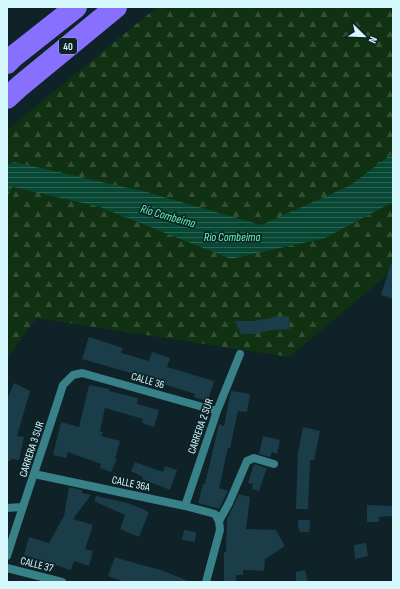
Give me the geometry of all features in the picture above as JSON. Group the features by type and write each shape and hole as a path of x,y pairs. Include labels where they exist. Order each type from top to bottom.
{"highway":[{"name":"40","path":"7,63 76,7"},
{"name":"40","path":"13,92 116,7"}],"street":[{"name":"CARRERA 2 SUR","path":"185,506 217,411 240,354"},
{"name":"CALLE 36","path":"73,375 82,373 217,411"},
{"name":"CARRERA 3 SUR","path":"7,556 63,385 73,375"},
{"path":"206,582 220,530 219,521 229,503 247,461 254,458 274,464"},
{"name":"CALLE 36A","path":"34,474 185,506 215,514 219,521"},
{"path":"7,508 22,507"},
{"name":"CALLE 37","path":"7,568 62,582"}],"green space":[{"path":"157,7 393,7 393,270 289,357 36,318 7,359 7,130"}],"water":[{"name":"Rio Combeima","path":"393,153 393,202 325,238 231,259 100,207 13,187 7,197 7,165 14,162 146,192 261,225 349,186"}],"building":[{"path":"391,264 393,265 393,299 381,295"},
{"path":"289,316 290,329 272,330 255,334 241,334 235,321 254,321 272,317"},
{"path":"89,337 123,348 121,353 149,361 152,352 170,358 167,367 214,381 208,401 194,397 195,394 145,377 82,359"},
{"path":"14,383 30,391 17,436 24,437 19,460 11,459 10,461 7,461 7,399"},
{"path":"89,385 110,389 109,391 138,398 137,404 159,410 154,427 142,423 143,419 105,408 100,431 103,432 101,436 120,441 115,459 117,459 111,472 100,468 101,464 68,452 66,458 53,455 61,422 79,427"},
{"path":"231,391 250,394 247,412 238,411 230,448 228,448 219,488 228,491 219,509 198,503 203,484 205,484 219,424 224,426"},
{"path":"303,427 320,431 314,460 310,460 308,509 296,509 298,453"},
{"path":"263,436 280,440 277,454 272,452 270,457 259,454"},
{"path":"135,462 163,472 165,466 177,470 170,490 142,479 143,477 131,471"},
{"path":"254,464 267,468 259,491 252,489 253,484 248,483"},
{"path":"69,487 82,490 82,493 91,495 73,519 93,525 85,549 93,551 89,566 74,561 71,570 24,555 29,537 49,543 64,516"},
{"path":"239,494 250,497 246,529 276,530 285,546 265,559 264,571 243,570 243,575 236,575 236,582 224,582 224,552 226,552 227,519"},
{"path":"96,496 128,503 149,512 139,537 120,529 125,515 94,501"},
{"path":"367,505 393,506 393,516 379,517 379,522 367,522"},
{"path":"298,520 310,520 309,532 300,532"},
{"path":"184,530 196,532 195,542 182,540"},
{"path":"366,543 368,556 355,559 354,545"},
{"path":"115,557 161,570 191,582 124,582 108,576"},
{"path":"305,570 308,582 296,582 296,572"}],"water label":[{"name":"Río Combeima","path":"168,216"}]}
